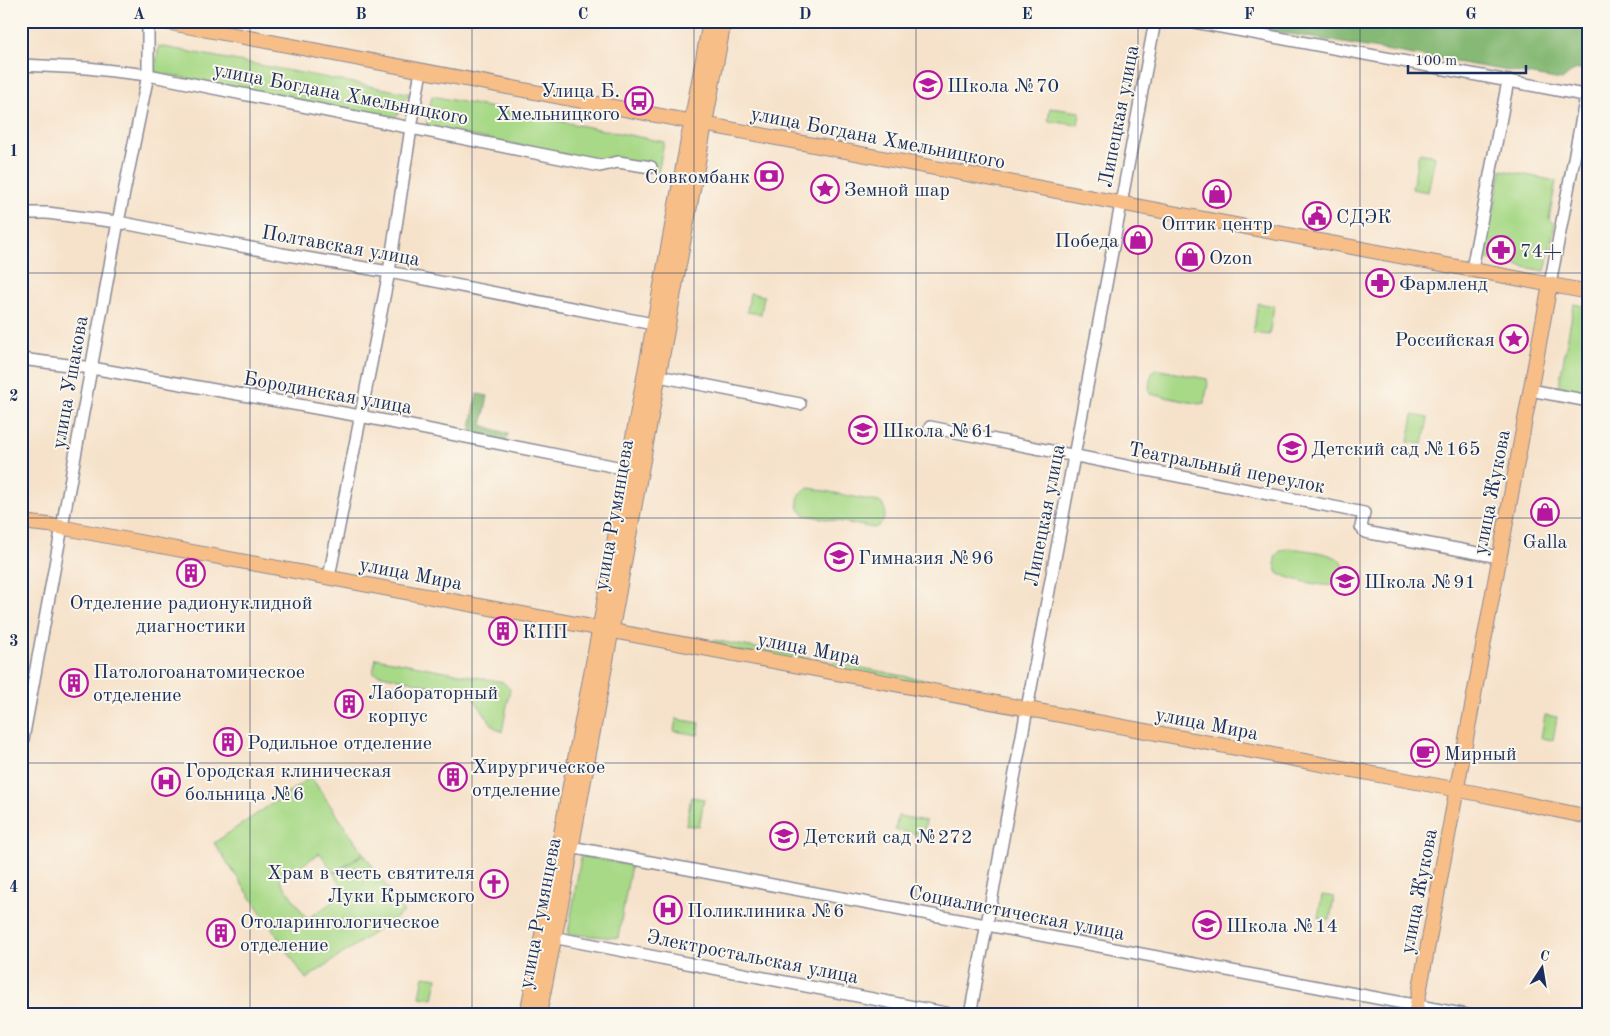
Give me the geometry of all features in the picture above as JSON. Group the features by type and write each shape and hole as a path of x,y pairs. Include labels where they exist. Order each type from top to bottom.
{"main road":[{"name":"улица Богдана Хмельницкого","path":"160,21 1589,292"},
{"name":"улица Румянцева","path":"606,630 627,469 710,21"},
{"name":"улица Румянцева","path":"539,1015 549,936 606,630 658,376 724,21"},
{"name":"улица Жукова","path":"1416,1010 1550,284"},
{"name":"улица Мира","path":"21,522 61,527 1457,790 1589,817"},
{"name":"улица Румянцева","path":"527,1015 549,936"}],"street":[{"name":"улица Ушакова","path":"21,750 118,222 148,75 148,21"},
{"name":"Липецкая улица","path":"970,1015 1155,21"},
{"path":"1189,21 1587,96"},
{"name":"улица Богдана Хмельницкого","path":"21,65 87,68 148,75 600,166 618,162 651,167"},
{"path":"329,578 389,272 421,71"},
{"path":"1472,270 1508,81"},
{"name":"улица Жукова","path":"1550,284 1587,96"},
{"name":"Полтавская улица","path":"21,213 47,213 118,222 282,254 389,272 654,324"},
{"name":"Бородинская улица","path":"21,359 92,368 360,416 627,469"},
{"path":"658,376 800,404"},
{"path":"1530,390 1589,401"},
{"name":"Театральный переулок","path":"930,427 1364,513 1361,527 1365,532 1499,557"},
{"name":"Социалистическая улица","path":"566,846 986,925 1416,1010 1467,1015"},
{"name":"Электростальская улица","path":"549,936 956,1015"}],"green space":[{"path":"1213,21 1589,21 1589,67 1574,70 1562,80"},
{"path":"159,46 412,94 412,97 404,98 402,110 393,119 154,72"},
{"path":"432,96 664,142 658,173 426,127"},
{"path":"1050,108 1080,112 1078,125 1048,121"},
{"path":"1419,153 1435,156 1428,192 1412,189"},
{"path":"1501,170 1556,181 1549,219 1555,225 1545,271 1479,258 1487,214 1494,210"},
{"path":"750,293 764,296 761,314 747,312"},
{"path":"1258,303 1274,306 1269,335 1253,333"},
{"path":"1574,304 1589,307 1589,395 1558,390"},
{"path":"1155,369 1207,379 1208,384 1204,403 1199,404 1150,394 1150,381"},
{"path":"477,394 488,396 482,425 508,434 505,442 470,434"},
{"path":"1413,415 1428,418 1423,444 1408,442"},
{"path":"810,488 879,502 884,508 885,516 881,523 874,528 805,515 799,508 798,500 802,492"},
{"path":"1290,548 1323,553 1340,560 1344,568 1343,576 1338,584 1330,586 1315,584 1278,573 1275,564 1276,556 1281,551"},
{"path":"713,640 810,658 809,664 712,646"},
{"path":"376,658 503,682 510,689 502,732 494,727 471,695 373,673"},
{"path":"816,659 929,681 928,687 815,665"},
{"path":"1545,715 1557,717 1553,740 1541,738"},
{"path":"676,719 700,723 698,735 674,731"},
{"path":"311,777 363,853 334,873 320,853 280,880 307,919 346,893 334,874 364,854 404,912 306,979 214,843"},
{"path":"691,797 704,799 699,827 686,825"},
{"path":"898,816 926,821 923,835 895,830"},
{"path":"581,856 631,865 618,938 568,934"},
{"path":"1322,895 1334,897 1330,920 1318,918"},
{"path":"424,976 437,978 433,999 420,997"}],"place":[{"name":"Школа №70","path":"928,85"},
{"name":"Улица Б. Хмельницкого","path":"639,101"},
{"name":"Совкомбанк","path":"769,176"},
{"name":"Земной шар","path":"825,189"},
{"name":"Оптик центр","path":"1217,194"},
{"name":"СДЭК","path":"1317,216"},
{"name":"Победа","path":"1138,240"},
{"name":"74+","path":"1501,250"},
{"name":"Ozon","path":"1190,257"},
{"name":"Фармленд","path":"1380,283"},
{"name":"Российская","path":"1514,339"},
{"name":"Школа №61","path":"863,430"},
{"name":"Детский сад №165","path":"1292,448"},
{"name":"Galla","path":"1545,512"},
{"name":"Гимназия №96","path":"839,557"},
{"name":"Отделение радионуклидной диагностики","path":"191,573"},
{"name":"Школа №91","path":"1345,581"},
{"name":"КПП","path":"503,631"},
{"name":"Патологоанатомическое отделение","path":"74,683"},
{"name":"Лабораторный корпус","path":"349,704"},
{"name":"Родильное отделение","path":"228,742"},
{"name":"Мирный","path":"1425,753"},
{"name":"Хирургическое отделение","path":"453,777"},
{"name":"Городская клиническая больница №6","path":"166,782"},
{"name":"Детский сад №272","path":"784,836"},
{"name":"Храм в честь святителя Луки Крымского","path":"494,884"},
{"name":"Поликлиника №6","path":"668,910"},
{"name":"Школа №14","path":"1207,925"},
{"name":"Отоларингологическое отделение","path":"221,933"}]}
